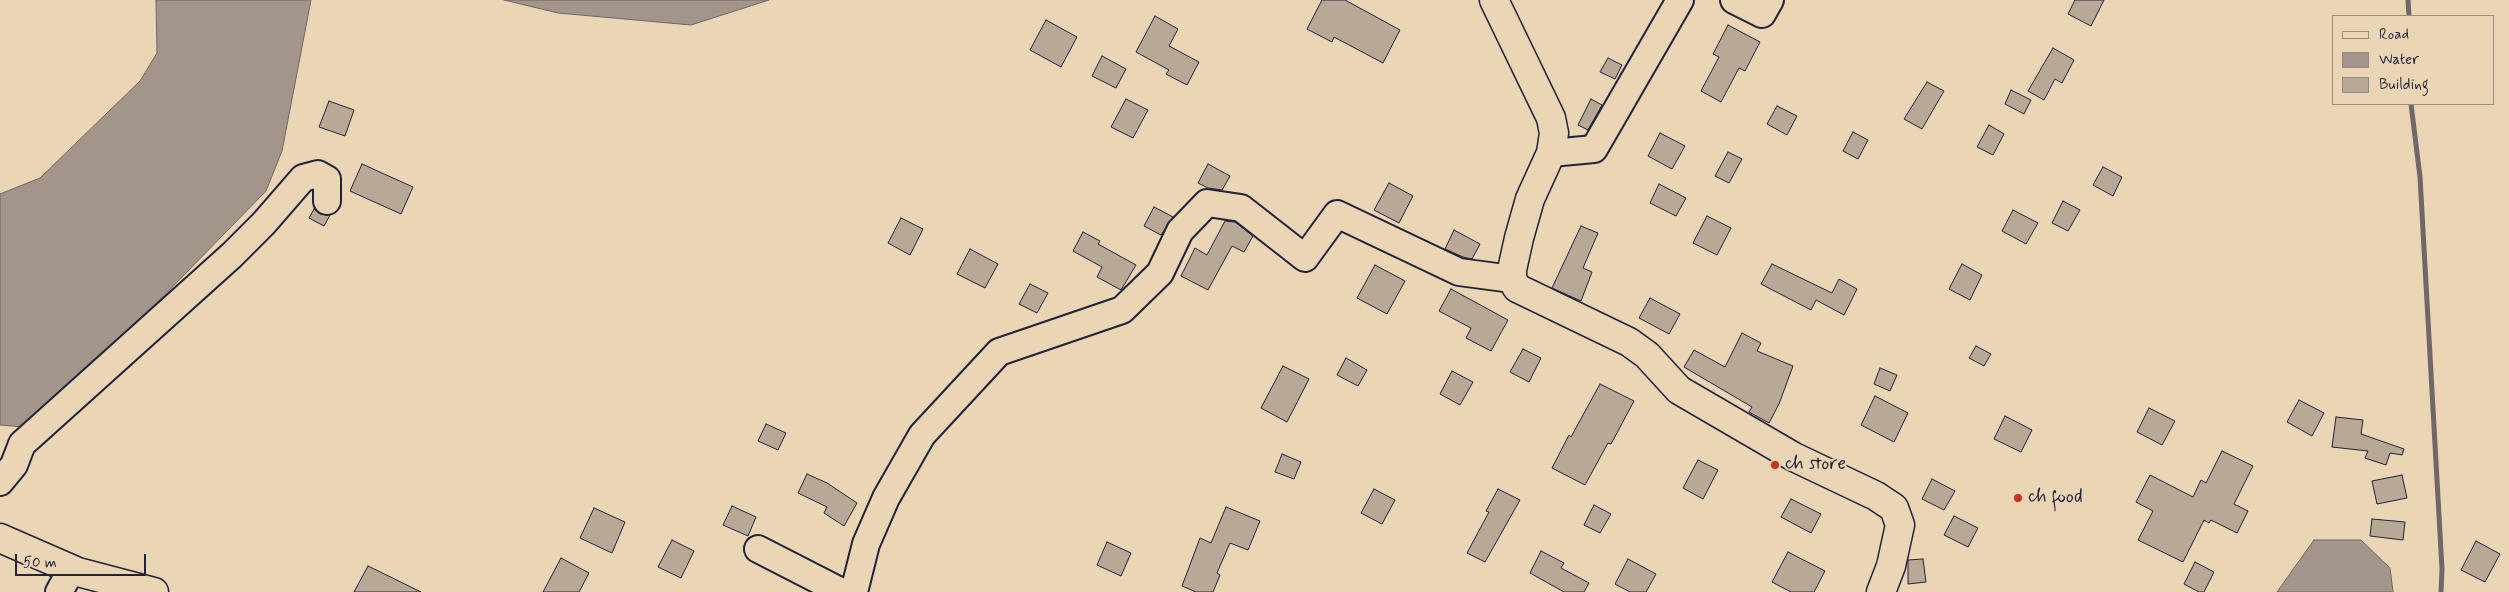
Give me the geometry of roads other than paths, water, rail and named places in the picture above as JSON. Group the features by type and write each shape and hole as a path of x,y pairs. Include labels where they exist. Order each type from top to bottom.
{"main road":[{"path":"1494,0 1551,118 1554,133 1551,153 1530,199 1512,270 1512,279 1517,288 1538,300 1629,342 1646,355 1679,390 1794,457 1876,496 1894,508 1900,525 1891,566 1881,592"},
{"path":"0,538 65,581 154,592"}],"street":[{"path":"1551,153 1594,149 1680,0"},
{"path":"1734,0 1762,14 1770,0"},
{"path":"0,482 14,466 22,444 232,255 264,223 303,178 318,174 327,179 327,202"},
{"path":"854,592 866,544 922,434 999,352 1122,310 1160,273 1180,231 1207,203 1241,208 1305,258 1337,214 1459,272 1512,279"},
{"path":"758,548 842,592"}],"water":[{"path":"156,0 311,0 282,151 266,191 147,313 23,427 0,425 0,194 40,178 140,81 157,53"},
{"path":"504,0 769,0 691,25 558,13"},
{"path":"2314,540 2361,540 2390,568 2393,592 2277,592"}],"waterway":[{"path":"2408,0 2409,15"},
{"path":"2411,105 2420,177 2442,569 2441,592"}],"place":[{"name":"ch store","path":"1775,465"},
{"name":"ch food","path":"2018,498"}]}
